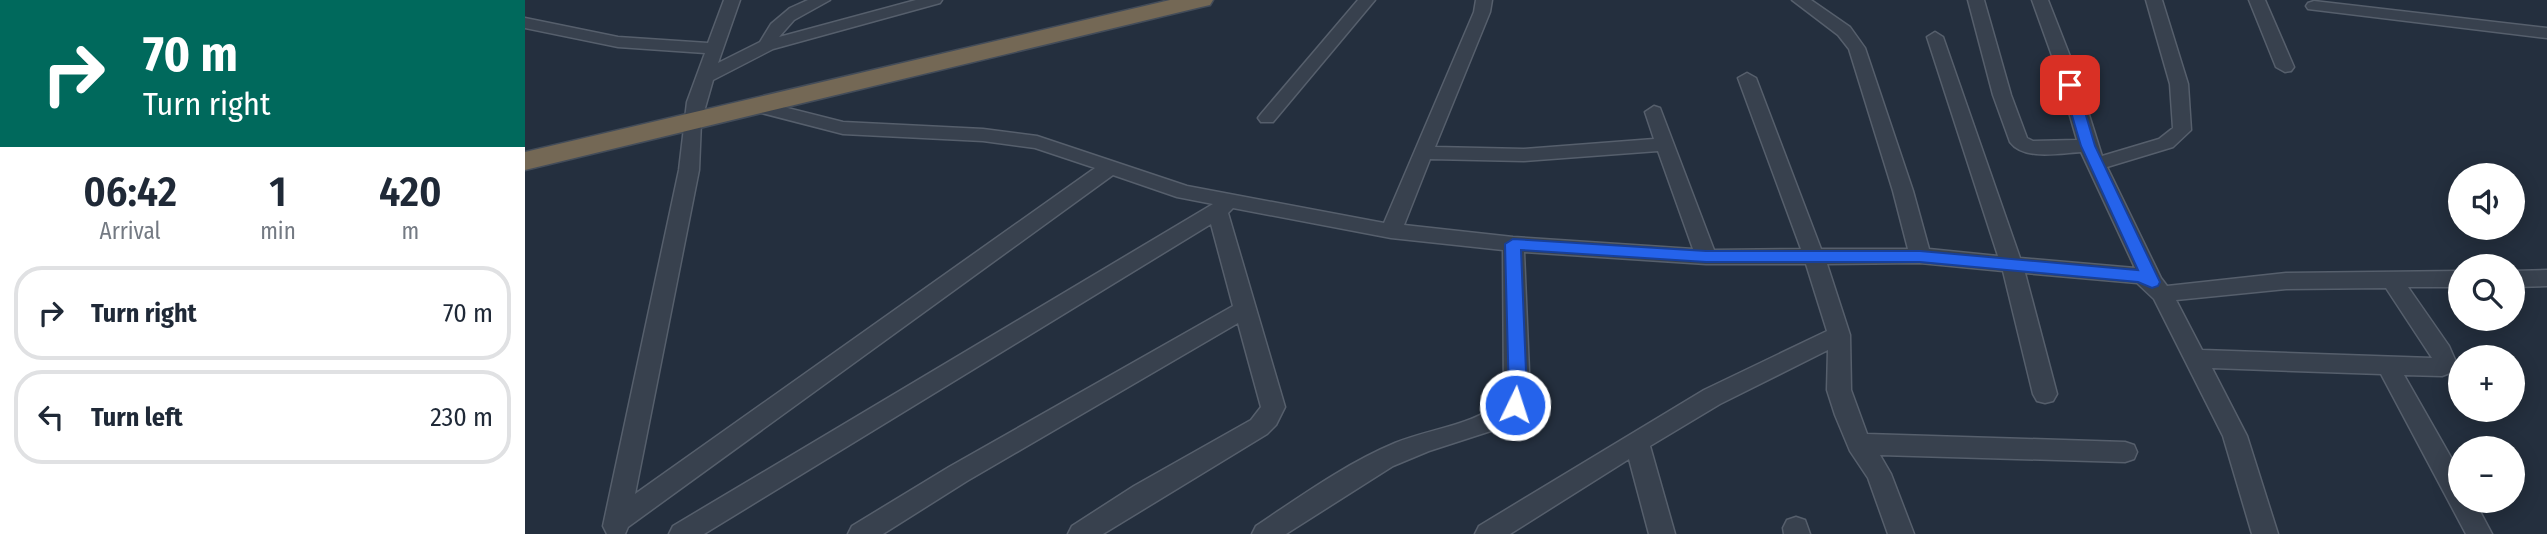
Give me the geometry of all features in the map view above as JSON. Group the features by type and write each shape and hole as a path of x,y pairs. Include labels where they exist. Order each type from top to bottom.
{"highway":[{"path":"525,160 1201,0"}],"street":[{"path":"615,527 689,170 692,122 731,0"},
{"path":"767,45 773,28 782,20 822,0"},
{"path":"705,77 767,45 934,0"},
{"path":"1267,118 1367,0"},
{"path":"1391,231 1482,12 1484,0"},
{"path":"1800,0 1844,32 1857,48 1903,191 1920,257"},
{"path":"1976,0 2002,95 2019,142 2030,147 2092,155 2166,143 2182,130 2179,84 2154,0"},
{"path":"2040,0 2064,64 2092,155 2157,288 2235,436 2265,534"},
{"path":"2257,0 2284,67"},
{"path":"2314,6 2547,33"},
{"path":"525,23 618,42 714,49"},
{"path":"1935,37 2012,265 2045,394"},
{"path":"1747,78 1814,257 1839,335 1839,390 1859,444 1879,474 1901,534"},
{"path":"756,106 843,128 983,135 1037,142 1223,207 1391,231 1513,244 1706,257 1920,257 2141,276 2157,288 2286,281 2448,279"},
{"path":"1654,112 1706,257"},
{"path":"1424,153 1524,155 1665,144"},
{"path":"615,527 1110,167"},
{"path":"1081,534 1143,494 1259,427 1268,418 1273,407 1245,309 1223,207"},
{"path":"682,534 1223,207"},
{"path":"1265,534 1398,452 1486,423 1506,414 1515,405 1518,384 1513,244"},
{"path":"2525,279 2547,278"},
{"path":"2195,359 2442,367 2445,362 2441,352 2392,280"},
{"path":"861,534 958,474 1245,309"},
{"path":"1488,534 1636,441 1712,397 1839,335"},
{"path":"2387,364 2448,476"},
{"path":"1636,441 1661,534"},
{"path":"1859,444 2125,452"},
{"path":"2468,513 2479,534"}],"route":[{"path":"1515,405 1518,396 1513,244 1706,257 1920,257 2141,276 2152,282 2088,146 2070,85"}]}
